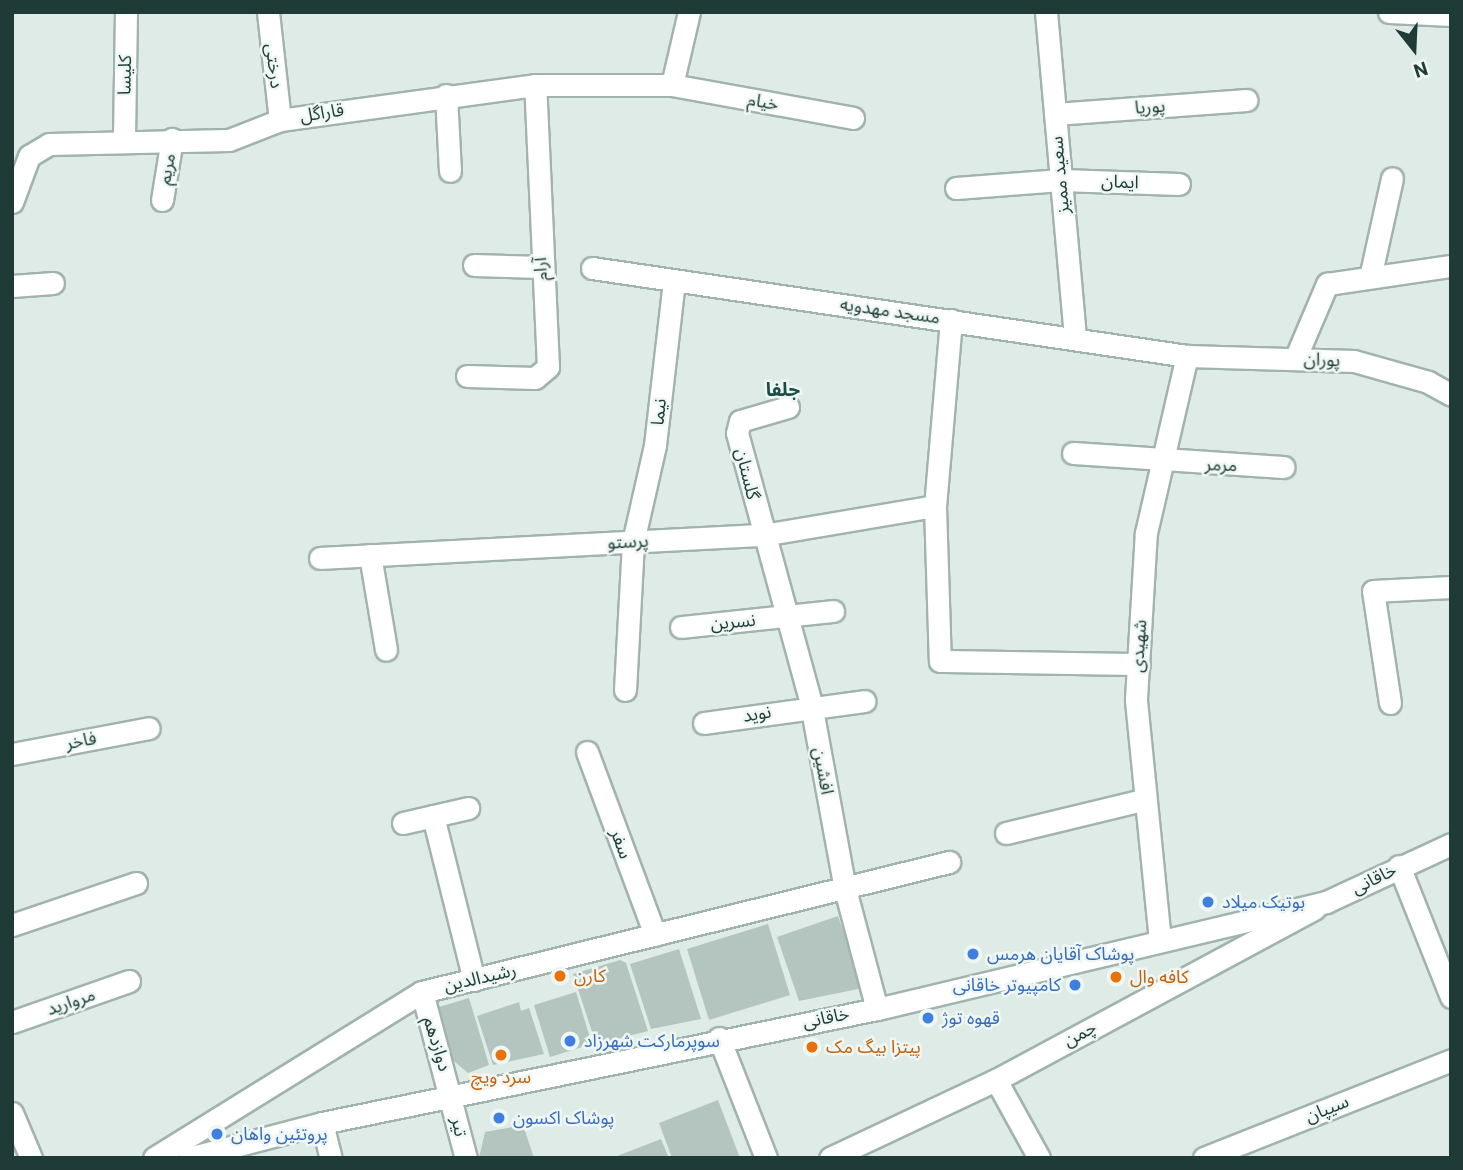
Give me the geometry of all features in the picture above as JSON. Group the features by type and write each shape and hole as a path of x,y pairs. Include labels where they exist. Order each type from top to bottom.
{"street":[{"name":"کلیسا","path":"124,138 126,12"},
{"name":"درختی","path":"268,12 280,120"},
{"path":"672,85 689,12"},
{"name":"سعید ممیز","path":"1046,12 1075,338"},
{"path":"1390,12 1451,15"},
{"name":"قاراگل","path":"12,202 36,148 124,138 242,139 280,120 446,95 535,85 672,85"},
{"name":"آرام","path":"467,376 543,376 535,85"},
{"name":"خیام","path":"672,85 853,118"},
{"path":"446,95 450,171"},
{"name":"پوریا","path":"1055,114 1246,100"},
{"name":"مریم","path":"162,200 172,139"},
{"path":"1371,273 1392,178"},
{"name":"ایمان","path":"956,188 1061,180 1179,184"},
{"path":"474,265 540,267"},
{"path":"1295,359 1319,292 1327,284 1371,273 1451,266"},
{"name":"مسجد مهدویه","path":"592,268 1187,356"},
{"name":"نیما","path":"625,690 633,542 655,445 674,281"},
{"path":"12,286 53,283"},
{"path":"951,320 935,506 940,661 1139,664"},
{"name":"پوران","path":"1187,356 1354,361 1428,382 1451,395"},
{"name":"شهیدی","path":"1160,940 1142,800 1139,664 1146,533 1158,463 1187,356"},
{"name":"گلستان","path":"763,535 737,426 788,407"},
{"name":"مرمر","path":"1073,453 1158,463 1284,467"},
{"name":"پرستو","path":"320,558 763,535 935,506"},
{"name":"افشین","path":"763,535 811,704 845,889 877,1009"},
{"path":"370,555 386,650"},
{"path":"1390,703 1373,591 1451,587"},
{"name":"نسرین","path":"681,627 833,611"},
{"name":"نوید","path":"704,723 811,704 865,701"},
{"name":"فاخر","path":"12,754 149,727"},
{"name":"سفر","path":"587,752 655,935"},
{"path":"1006,833 1142,800"},
{"path":"403,823 468,808"},
{"path":"433,816 474,980"},
{"name":"خاقانی","path":"189,1158 322,1123 719,1038 877,1009 1326,902 1451,844"},
{"name":"رشیدالدین","path":"153,1158 422,992 949,862"},
{"path":"1399,866 1451,996"},
{"path":"12,925 136,883"},
{"name":"چمن","path":"830,1158 996,1080 1326,902"},
{"name":"مروارید","path":"12,1022 129,981"},
{"name":"دوازدهم","path":"422,992 453,1096"},
{"path":"719,1038 766,1158"},
{"name":"سیپان","path":"1204,1158 1451,1059"},
{"path":"996,1080 1040,1158"},
{"name":"تیر","path":"453,1096 466,1158"},
{"path":"12,1113 31,1158"},
{"path":"322,1123 331,1158"}],"building":[{"path":"838,916 863,988 799,1001 777,937"},
{"path":"768,924 790,995 709,1020 687,949"},
{"path":"679,949 701,1019 651,1029 630,964"},
{"path":"620,960 626,963 648,1031 596,1044 573,974"},
{"path":"576,992 592,1044 550,1057 534,1005"},
{"path":"469,998 489,1065 468,1073 448,1056 436,1015 439,1007"},
{"path":"519,1002 521,1011 529,1008 544,1054 493,1065 477,1016"},
{"path":"718,1100 740,1158 672,1158 659,1123"},
{"path":"523,1125 534,1158 479,1158 485,1132"},
{"path":"661,1139 669,1158 612,1158"}],"place":[{"name":"بوتیک میلاد","path":"1208,902"},
{"name":"پوشاک آقایان هرمس","path":"973,954"},
{"name":"کارن","path":"560,976"},
{"name":"کافه وال","path":"1116,977"},
{"name":"کامپیوتر خاقانی","path":"1075,985"},
{"name":"قهوه توژ","path":"928,1018"},
{"name":"سوپرمارکت شهرزاد","path":"570,1041"},
{"name":"پیتزا بیگ مک","path":"812,1047"},
{"name":"سرد ویچ","path":"501,1055"},
{"name":"پوشاک اکسون","path":"499,1118"},
{"name":"پروتئین واهان","path":"217,1134"}],"district":[{"name":"جلفا","path":"783,390"}]}
